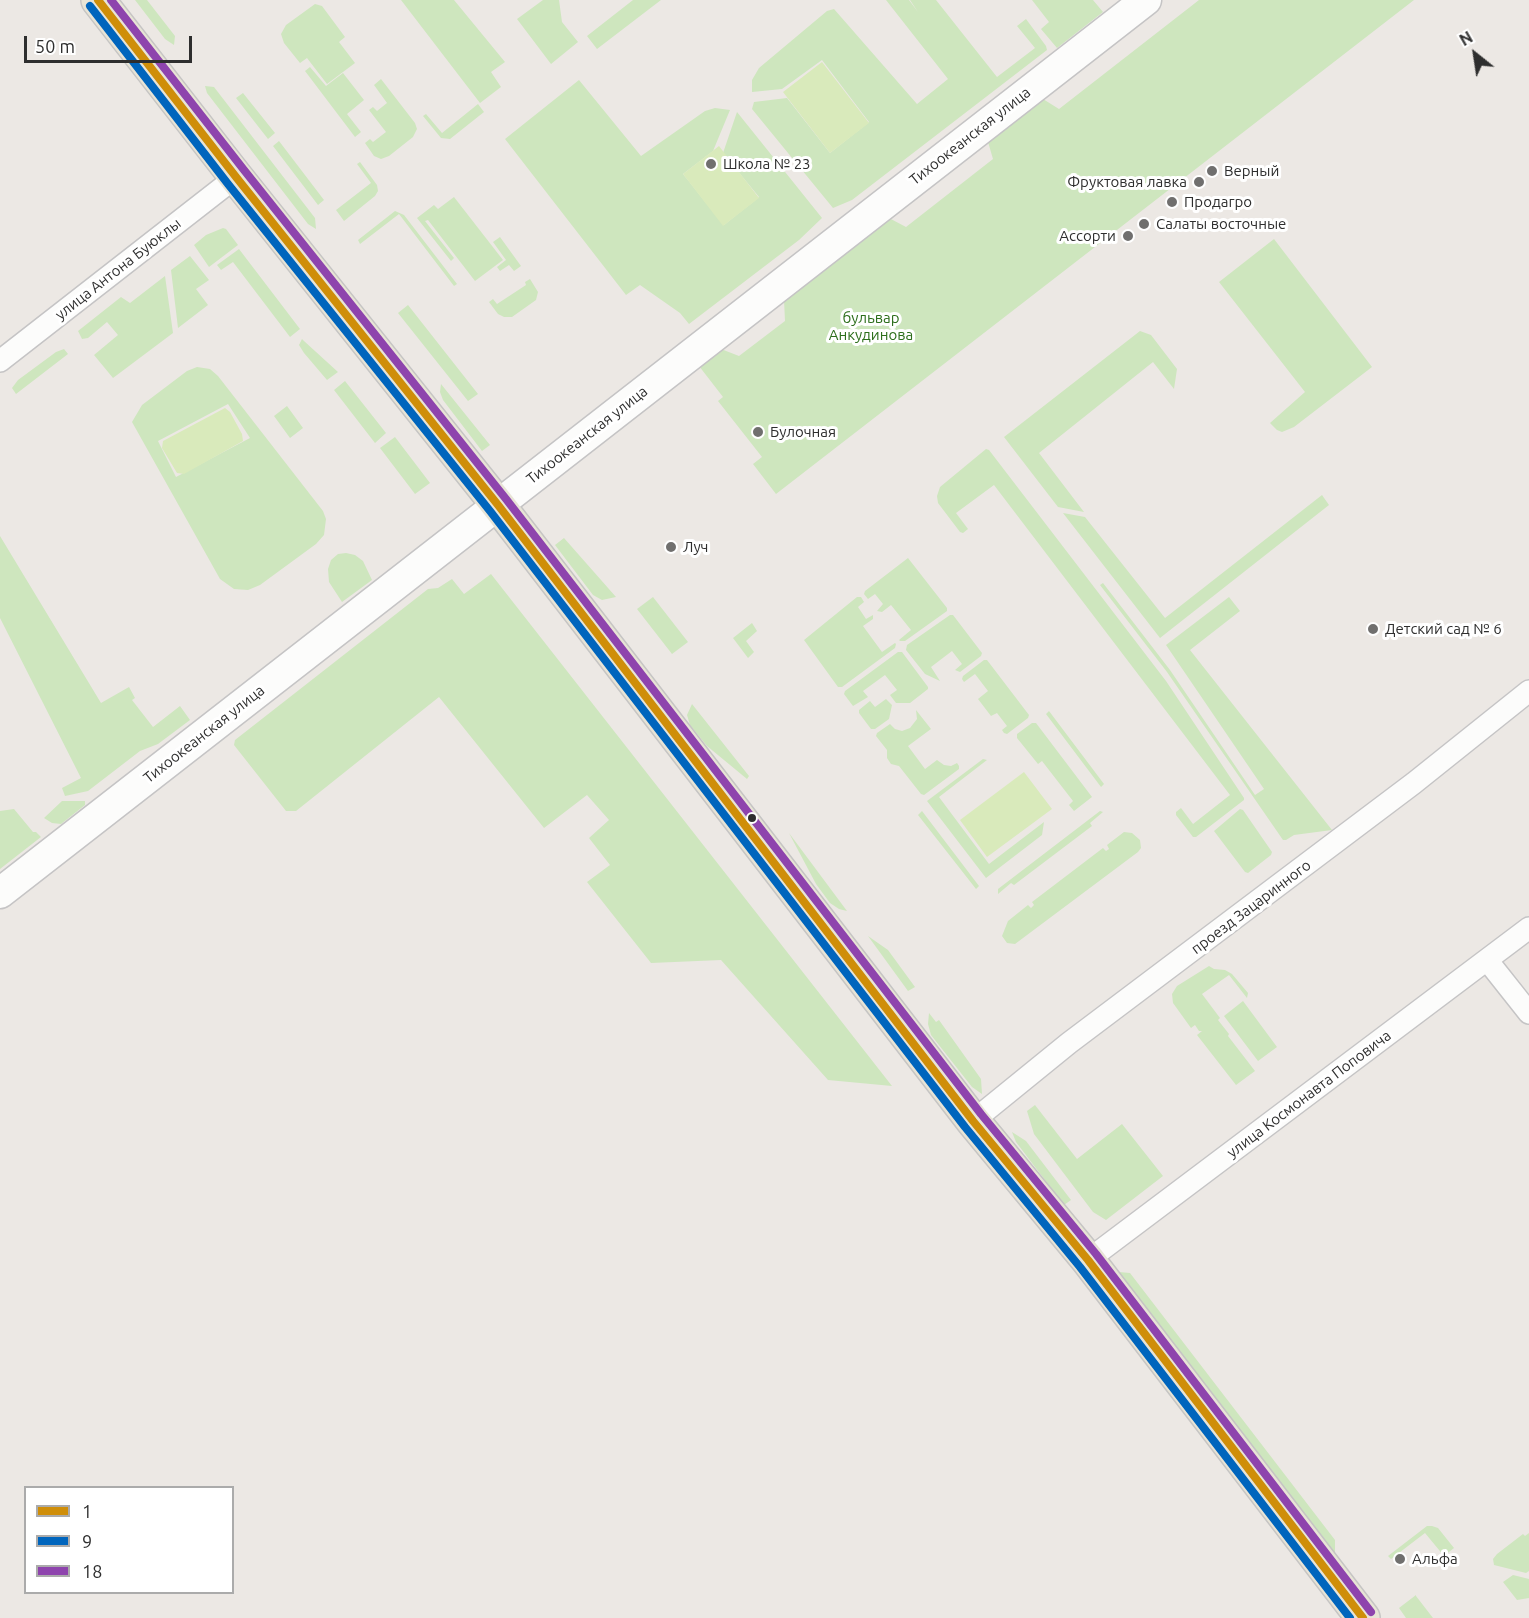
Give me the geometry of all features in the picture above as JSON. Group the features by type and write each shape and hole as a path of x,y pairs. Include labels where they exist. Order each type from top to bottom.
{"main road":[{"path":"98,0 498,505 973,1121 1088,1260 1363,1618"}],"street":[{"name":"Тихоокеанская улица","path":"0,893 1146,0"},
{"name":"улица Антона Буюклы","path":"0,361 236,177"},
{"name":"проезд Зацаринного","path":"973,1121 1070,1042 1414,783 1529,691"},
{"name":"улица Космонавта Поповича","path":"1088,1260 1529,928"},
{"path":"1487,960 1529,1013"}],"green space":[{"path":"135,0 147,0 175,36 174,45 165,39"},
{"path":"401,0 454,0 505,62 491,72 501,87 480,103"},
{"path":"543,0 559,0 562,22 578,42 551,64 517,19"},
{"path":"633,0 661,0 597,49 587,36"},
{"path":"886,0 909,0 918,12 910,0 936,0 997,77 1035,48 1017,26 1026,19 1047,50 852,200 833,208 752,109 754,102 787,98 830,153 869,122 822,60 782,89 752,92 752,80 759,68 827,11 834,9 917,104 948,79"},
{"path":"1032,0 1093,0 1103,12 1057,48 1041,29 1049,22"},
{"name":"бульвар Анкудинова","path":"1199,0 1414,0 776,494 753,464 762,457 718,401 723,397 699,366 721,349 739,356 785,321 784,300 889,218 906,227 993,159 988,142 1043,99 1059,109"},
{"path":"315,4 322,6 345,37 339,42 355,63 327,84 307,58 300,63 284,43 281,34 286,25"},
{"path":"822,62 869,123 830,153 783,92"},
{"path":"310,67 326,86 343,73 364,100 347,114 361,132 355,137 305,71"},
{"path":"381,79 415,123 417,129 413,137 389,156 381,159 374,156 365,143 370,139 373,142 386,132 369,110 373,107 377,111 387,103 374,85"},
{"path":"579,80 641,156 705,111 715,108 730,110 713,151 683,174 724,225 759,197 723,153 737,112 822,218 799,240 689,324 680,313 640,285 626,295 505,139"},
{"path":"205,86 214,87 315,218 316,229 308,224 207,93"},
{"path":"243,93 275,133 268,139 236,98"},
{"path":"478,104 484,112 450,139 441,138 423,116 426,114 442,133"},
{"path":"279,141 324,200 318,205 273,146"},
{"path":"719,146 759,198 723,226 683,174"},
{"path":"360,162 377,185 378,191 344,221 336,210 371,183 357,164"},
{"path":"454,197 503,260 475,281 428,220 425,221 454,258 451,261 417,218 434,205 438,209"},
{"path":"395,211 404,215 457,284 454,286 399,214 360,244 358,240"},
{"path":"223,228 238,245 209,267 194,245 206,235"},
{"path":"500,237 521,266 514,271 509,265 500,271 497,267 506,260 493,242"},
{"path":"1274,239 1372,367 1294,427 1282,432 1270,423 1305,392 1219,282"},
{"path":"239,249 300,329 290,337 233,262 221,270 217,265"},
{"path":"190,256 209,280 196,289 208,305 178,328 171,270"},
{"path":"165,276 173,333 113,378 94,355 118,335 107,322 88,338 82,339 78,331 121,297 130,303"},
{"path":"530,279 538,292 536,300 512,317 498,314 489,302 493,299 497,304 526,285 525,282"},
{"path":"408,305 478,394 468,401 398,313"},
{"path":"1140,331 1151,335 1177,369 1174,389 1153,362 1039,453 1084,512 1058,507 1004,437"},
{"path":"302,339 338,372 327,380 299,345"},
{"path":"64,349 68,354 16,394 12,388 18,380 56,352"},
{"path":"197,367 210,369 218,376 323,511 326,519 324,535 316,544 260,585 248,590 234,589 220,579 132,422 142,405 187,371","holes":["228,404 250,438 176,477 158,441"]},
{"path":"345,381 386,433 375,443 334,390"},
{"path":"441,384 490,445 482,451 443,400 440,392"},
{"path":"287,406 303,428 290,438 274,416"},
{"path":"225,408 230,412 242,434 243,441 184,474 177,473 162,448 163,441"},
{"path":"395,437 430,483 415,494 380,448"},
{"path":"986,449 1166,681 1244,798 1196,837 1193,837 1176,812 1181,808 1193,824 1230,795 994,485 956,513 968,529 963,533 938,503 937,496 940,487"},
{"path":"1322,495 1329,505 1160,638 1063,513 1085,517 1165,618"},
{"path":"0,536 101,703 129,687 135,698 132,700 153,727 180,706 190,720 158,744 140,751 88,791 65,796 62,788 81,778 0,618"},
{"path":"564,538 616,597 602,600 593,595 555,545"},
{"path":"338,554 355,555 363,561 372,580 342,602 329,582 328,569 331,560"},
{"path":"908,558 947,611 905,641 900,641 911,630 891,605 882,612 877,611 883,604 875,594 868,599 864,594"},
{"path":"491,574 892,1086 828,1080 721,960 651,963 587,882 610,865 589,838 609,820 587,795 544,828 439,697 296,811 286,811 234,745 235,740 428,589 438,588 452,579 464,594"},
{"path":"1103,583 1170,670 1255,795 1264,789 1166,645 1229,597 1240,611 1190,650 1332,830 1294,835 1283,840 1167,672 1100,585"},
{"path":"653,597 688,642 672,654 637,609"},
{"path":"857,597 861,597 864,602 858,607 866,619 873,615 873,619 863,626 882,652 896,644 895,648 842,687 838,687 804,640"},
{"path":"953,615 982,653 960,672 955,670 962,664 952,651 931,667 940,681 925,674 906,650 907,645"},
{"path":"752,623 757,631 746,641 754,652 748,658 733,638"},
{"path":"898,652 902,652 928,689 910,703 896,703 890,695 897,690 885,675 863,691 868,697 853,706 844,694 845,691"},
{"path":"984,660 987,660 1029,715 1007,734 1002,730 1007,726 997,713 991,716 978,699 988,691 975,674 964,682 962,679"},
{"path":"886,699 892,705 889,719 875,729 871,729 859,710 870,701 875,707"},
{"path":"692,704 749,776 747,779 707,746 690,725 687,715"},
{"path":"916,710 931,729 908,746 925,769 937,760 944,765 951,766 957,763 959,766 959,769 924,795 899,766 891,764 887,758 887,750 876,736 890,724 902,731 910,728 917,719"},
{"path":"1049,711 1104,784 1101,787 1046,714"},
{"path":"1032,723 1036,723 1092,797 1074,811 1069,805 1073,801 1042,761 1038,764 1017,738 1017,734"},
{"path":"983,759 987,760 939,797 989,864 1044,822 1042,835 986,878 927,801"},
{"path":"1024,772 1052,809 987,857 960,820"},
{"path":"62,801 85,801 85,805 61,824 52,823 44,818"},
{"path":"14,809 33,832 41,837 0,869 0,811"},
{"path":"1240,809 1243,810 1272,852 1248,873 1214,831"},
{"path":"922,811 979,886 976,889 918,815"},
{"path":"1100,811 1103,812 1090,823 1092,826 1014,885 1011,883 998,894 998,889"},
{"path":"1124,832 1132,833 1140,840 1141,848 1138,852 1015,944 1007,943 1002,936 1008,921 1028,905 1031,908 1034,905 1032,902 1103,848 1106,851 1109,849 1107,845"},
{"path":"789,833 847,911 830,903 816,884"},
{"path":"868,936 888,950 915,987 908,991"},
{"path":"1209,966 1232,974 1248,993 1247,998 1229,975 1202,994 1220,1018 1218,1020 1229,1034 1228,1036 1255,1071 1236,1085 1197,1035 1202,1031 1199,1031 1195,1025 1191,1028 1173,1003 1172,994 1177,986"},
{"path":"1243,1001 1277,1047 1258,1061 1224,1016"},
{"path":"929,1013 936,1022 939,1020 981,1079 982,1094 972,1087 931,1035 928,1024"},
{"path":"1035,1105 1077,1159 1122,1124 1163,1176 1106,1220 1093,1212 1034,1134 1027,1111"},
{"path":"1012,1132 1026,1141 1071,1200 1064,1205 1016,1142"},
{"path":"1119,1272 1130,1273 1335,1540 1335,1554 1121,1280"},
{"path":"1427,1526 1438,1528 1454,1548 1444,1556 1425,1533 1391,1559 1388,1556"},
{"path":"1529,1533 1529,1571 1526,1573 1494,1565 1493,1559 1497,1554 1523,1534 1525,1536"},
{"path":"1513,1575 1529,1579 1529,1598 1517,1600 1503,1582"},
{"path":"1416,1595 1433,1618 1406,1618 1399,1608"}],"transit line":[{"name":"1","path":"98,0 498,505 973,1121 1088,1260 1363,1618"},
{"name":"18","path":"111,0 506,499 981,1114 1096,1254 1371,1612"},
{"name":"9","path":"90,6 228,184 490,511 965,1127 1080,1267 1350,1618"}],"place":[{"name":"Школа № 23","path":"711,164"},
{"name":"Верный","path":"1212,171"},
{"name":"Фруктовая лавка","path":"1199,182"},
{"name":"Продагро","path":"1172,202"},
{"name":"Салаты восточные","path":"1144,224"},
{"name":"Ассорти","path":"1128,236"},
{"name":"Булочная","path":"758,432"},
{"name":"Луч","path":"671,547"},
{"name":"Детский сад № 6","path":"1373,629"},
{"name":"Альфа","path":"1400,1559"}]}
